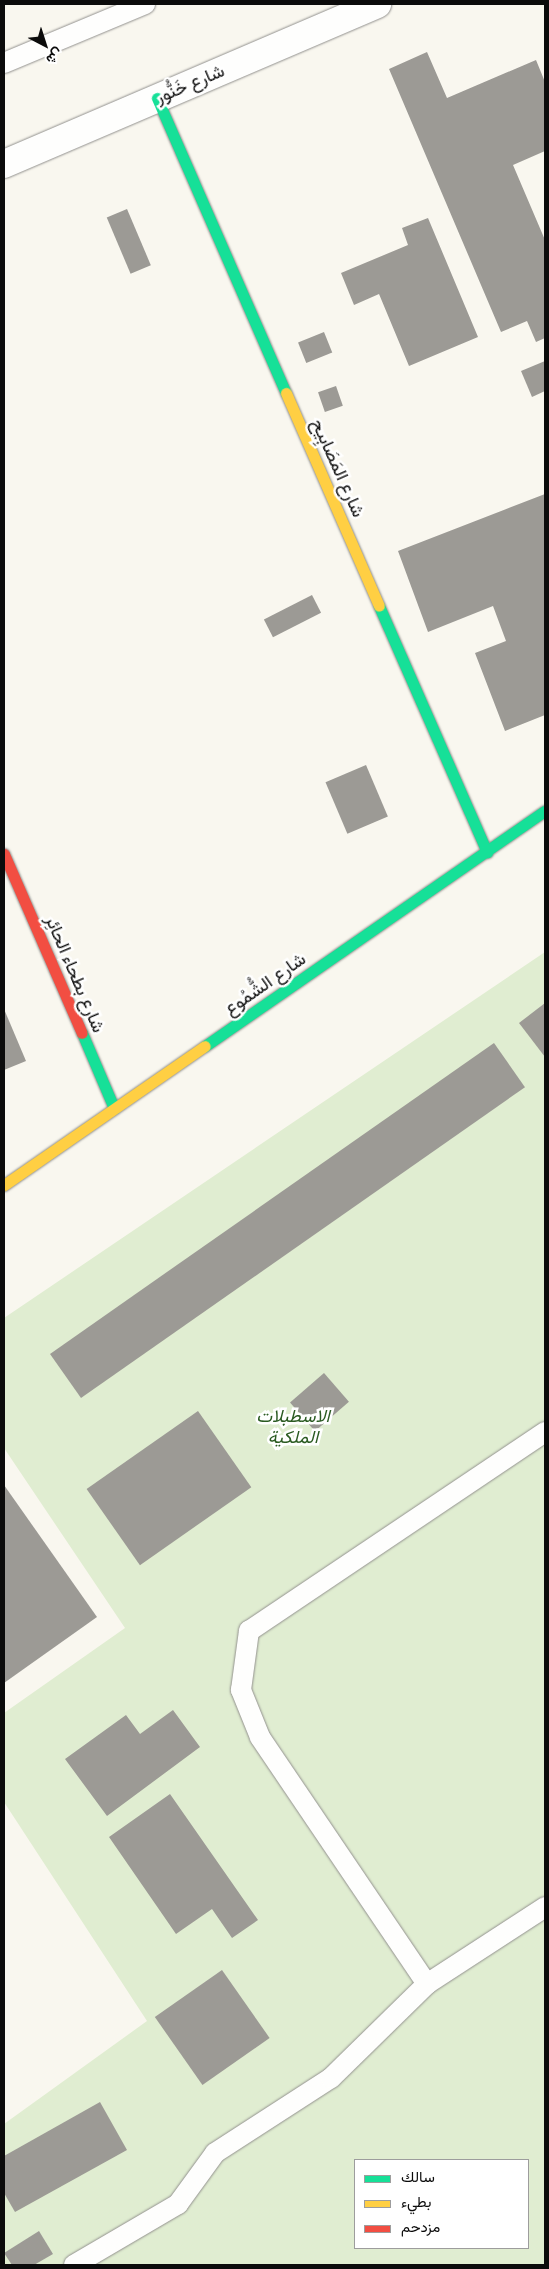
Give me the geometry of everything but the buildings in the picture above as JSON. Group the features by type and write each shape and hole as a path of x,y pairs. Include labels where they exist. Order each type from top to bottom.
{"street":[{"name":"شارع خَنُّور","path":"4,164 377,4"},
{"name":"شارع المَصَابِيح","path":"158,98 487,852"},
{"name":"شارع الشُّمُوع","path":"4,1185 545,810"},
{"name":"شارع بطحاء الحائِر","path":"4,854 114,1108"}],"lane":[{"path":"4,64 145,4"},
{"path":"426,1984 260,1737 241,1690 248,1631 545,1432"},
{"path":"74,2265 178,2204 215,2153 331,2078 426,1984 545,1908"}],"green space":[{"name":"الاسطبلات الملكية","path":"545,952 545,2265 4,2265 4,2124 147,2021 4,1802 4,1713 125,1628 4,1448 4,1318"}],"traffic: fast":[{"path":"157,98 286,393"},
{"path":"379,606 487,852"},
{"path":"205,1046 545,811"},
{"path":"82,1033 114,1108"}],"traffic: slow":[{"path":"286,393 379,606"},
{"path":"4,1185 205,1046"}],"traffic: jam":[{"path":"4,854 82,1033"}]}
